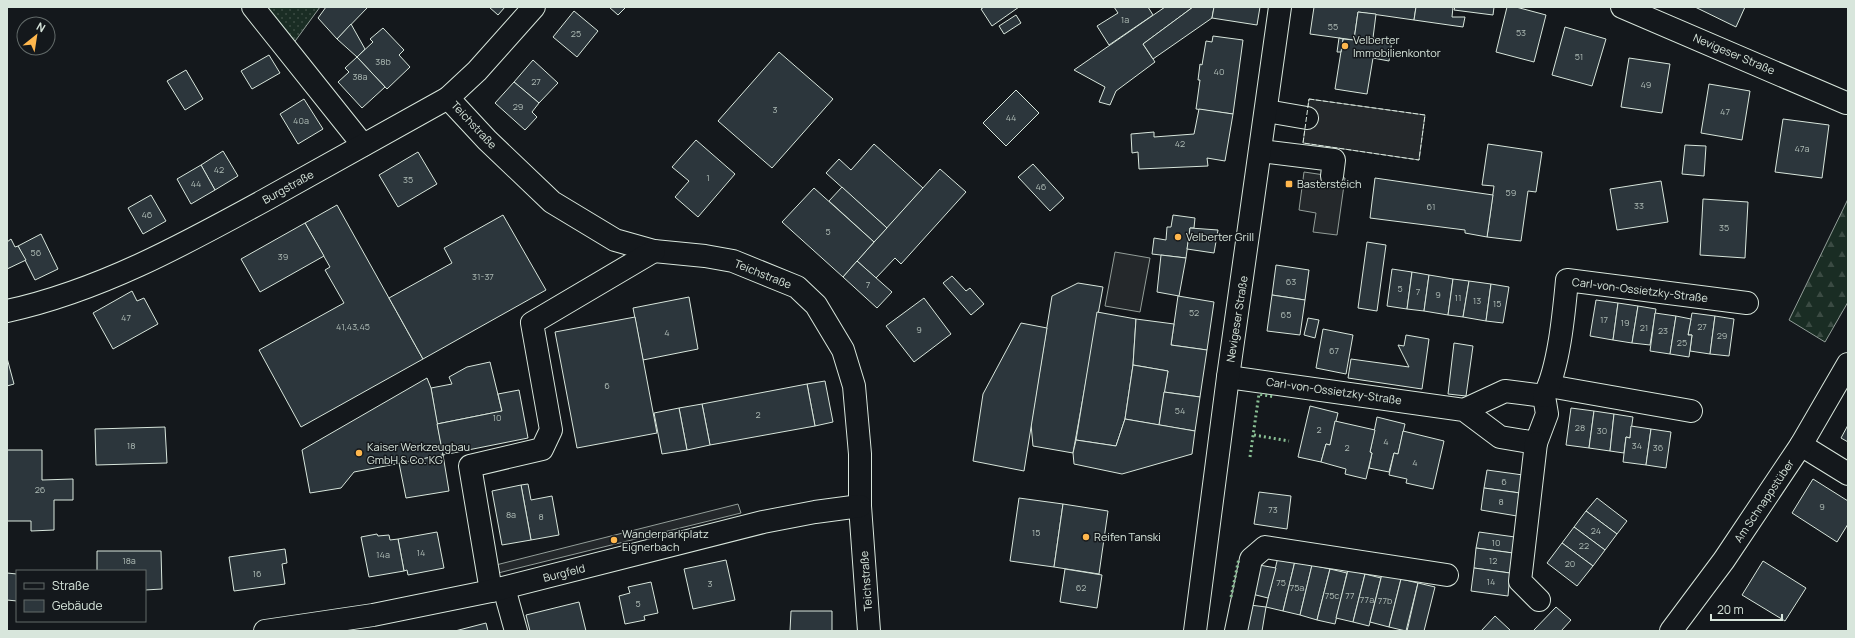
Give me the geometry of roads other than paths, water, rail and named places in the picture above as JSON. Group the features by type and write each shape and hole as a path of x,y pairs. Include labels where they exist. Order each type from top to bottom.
{"street":[{"path":"253,7 363,145"},
{"name":"Burgstraße","path":"7,311 42,303 124,272 205,233 448,98 477,71 534,7"},
{"name":"Nevigeser Straße","path":"1195,631 1228,377 1261,151 1280,7"},
{"name":"Nevigeser Straße","path":"1622,7 1846,103"},
{"name":"Teichstraße","path":"448,98 487,140 552,202 615,240 654,251 705,256 733,261 796,287 816,305 843,350 854,386 860,454 860,506 869,631"},
{"path":"1266,112 1307,118"},
{"path":"1261,151 1334,160 1332,176"},
{"path":"516,631 497,590 470,466 542,449 551,430 532,323 654,251"},
{"name":"Carl-von-Ossietzky-Straße","path":"1539,600 1520,581 1536,443 1547,414 1546,391 1562,327 1567,280 1747,303"},
{"name":"Am Schnappstüber","path":"1671,631 1724,560 1802,446 1848,364"},
{"name":"Carl-von-Ossietzky-Straße","path":"1228,377 1464,410 1500,437 1536,443"},
{"path":"1464,410 1505,391 1546,391 1691,411"},
{"path":"1802,446 1848,474"},
{"name":"Burgfeld","path":"265,631 329,626 373,615 497,590 763,522 815,512 860,506"},
{"path":"1236,631 1251,559 1265,547 1447,575"}],"place":[{"name":"Velberter Immobilienkontor","path":"1345,46"},
{"name":"Bastersteich","path":"1289,184"},
{"name":"Velberter Grill","path":"1178,237"},
{"name":"Kaiser Werkzeugbau GmbH & Co. KG","path":"359,453"},
{"name":"Reifen Tanski","path":"1086,537"},
{"name":"Wanderparkplatz Eignerbach","path":"614,540"}]}
